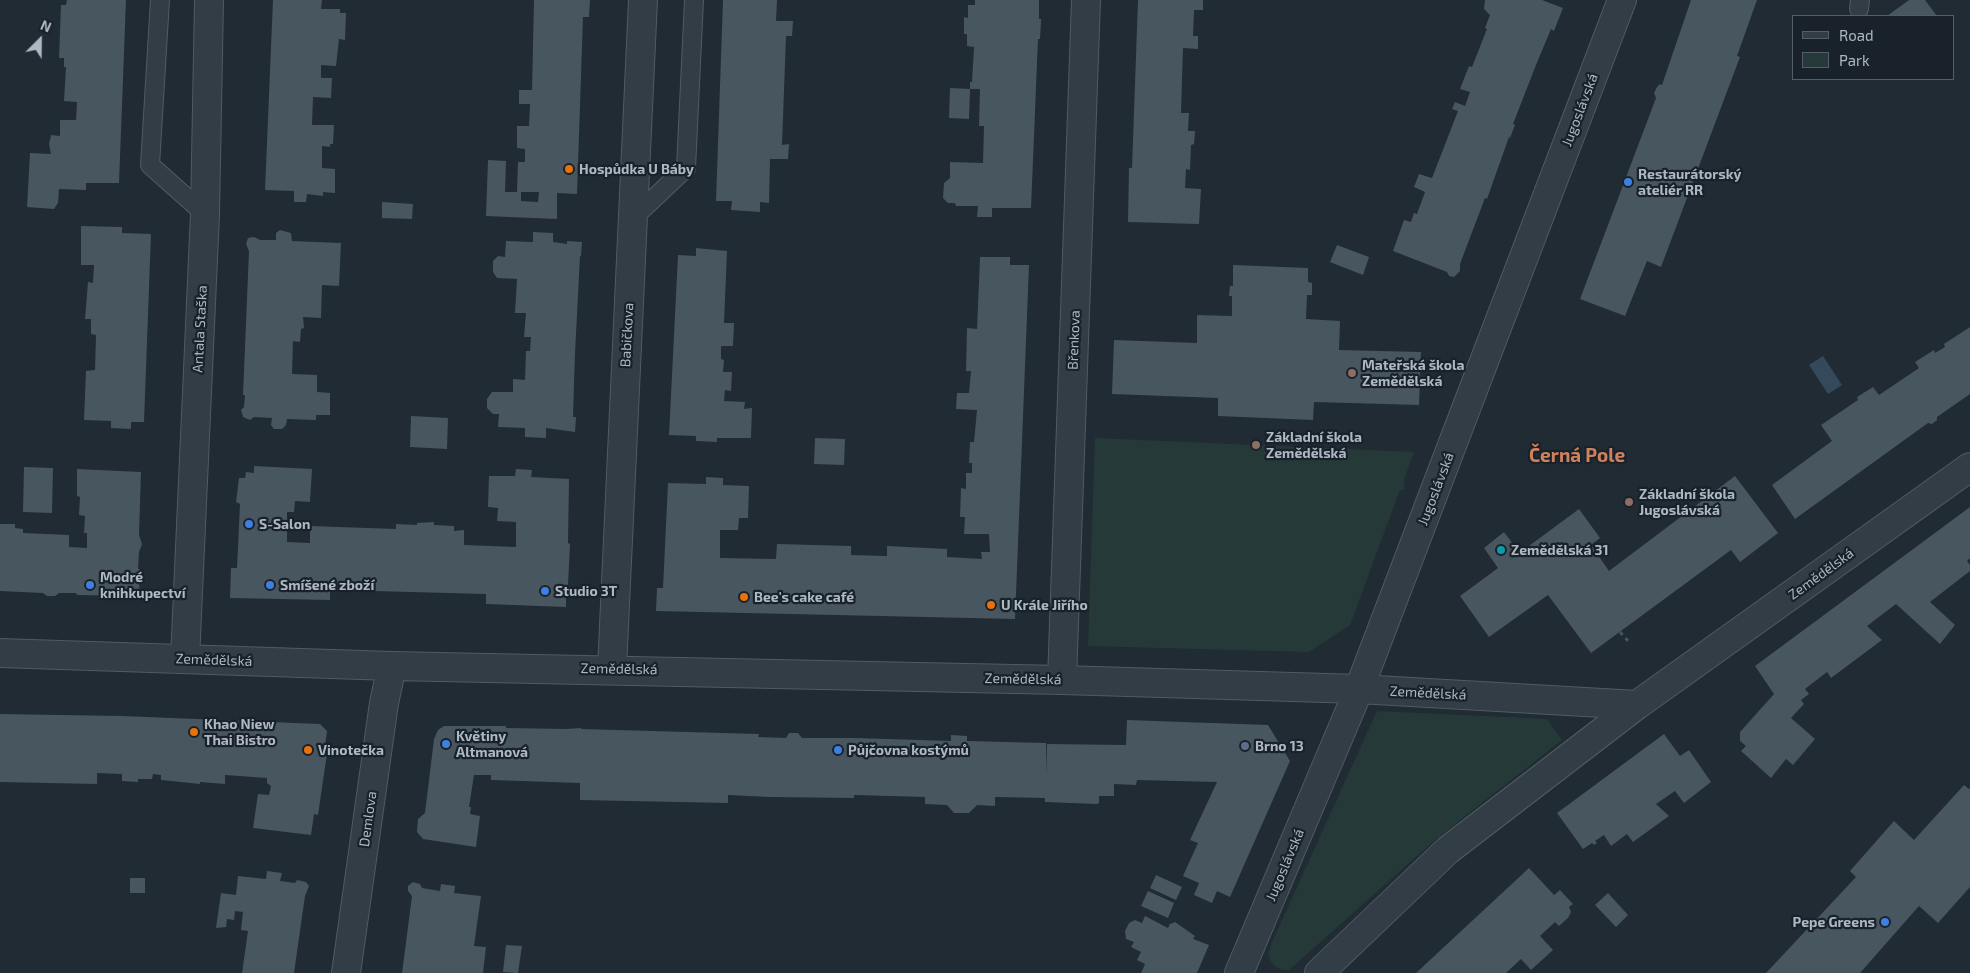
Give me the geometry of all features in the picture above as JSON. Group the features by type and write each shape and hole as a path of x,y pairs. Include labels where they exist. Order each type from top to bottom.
{"street":[{"name":"Antala Staška","path":"185,658 205,214 209,0"},
{"name":"Babičkova","path":"612,669 642,0"},
{"name":"Břenkova","path":"1062,680 1086,0"},
{"name":"Jugoslávská","path":"1239,973 1359,689 1622,0"},
{"name":"Zemědělská","path":"0,653 392,666 612,669 1359,689 1637,705 1970,467"},
{"name":"Demlova","path":"346,973 384,703 392,666"},
{"path":"1319,973 1448,850 1637,705"}],"lane":[{"path":"160,0 150,165 205,214"},
{"path":"632,219 686,168 694,0"}],"path":[{"path":"1620,632 1630,643"}],"green space":[{"path":"1095,438 1414,452 1404,480 1404,490 1400,490 1350,625 1309,652 1088,646"},
{"path":"1377,711 1547,719 1562,740 1435,840 1289,970 1278,968 1273,965 1268,955 1272,942"}],"water":[{"path":"1823,356 1842,385 1828,394 1809,365"}],"building":[{"path":"67,0 126,0 119,183 86,183 86,190 59,189 58,203 54,209 27,207 30,153 51,154 49,144 51,135 60,136 60,120 76,120 77,102 64,101 66,67 64,67 64,58 59,58 61,5 66,5"},
{"path":"273,0 322,0 321,9 340,9 340,13 346,13 345,40 339,39 336,66 321,65 321,78 332,78 331,98 313,97 312,125 334,125 333,144 330,144 330,147 322,146 322,168 335,169 335,193 323,192 323,196 307,194 306,202 294,202 294,191 265,190"},
{"path":"534,0 590,0 589,17 583,17 577,194 557,193 557,219 486,216 488,160 506,161 505,192 517,192 518,162 525,162 525,149 517,148 517,126 529,126 530,104 519,104 519,90 532,90","holes":["521,192 539,192 538,202 521,201"]},
{"path":"723,0 777,0 776,21 793,21 792,36 786,36 782,145 789,144 788,159 770,159 769,203 760,202 760,212 731,210 732,201 716,201"},
{"path":"975,0 1039,0 1039,19 1041,19 1040,39 1038,39 1031,208 992,208 992,217 977,217 978,206 956,206 955,203 948,203 943,198 944,183 950,178 950,162 983,163 984,126 979,126 980,89 970,89 974,47 967,46 967,34 964,34 964,17 968,18 968,5 975,5"},
{"path":"1138,0 1203,0 1203,10 1194,10 1193,36 1198,36 1198,49 1183,48 1181,113 1189,113 1188,131 1195,131 1194,144 1191,145 1190,170 1186,169 1185,188 1201,189 1199,224 1128,222 1129,168 1132,168"},
{"path":"1485,0 1542,0 1563,8 1554,31 1551,29 1536,65 1487,199 1485,198 1460,264 1460,271 1454,277 1449,276 1447,272 1393,251 1404,220 1411,222 1414,213 1417,214 1425,192 1414,187 1419,174 1432,178 1458,111 1452,109 1455,102 1465,106 1470,92 1460,89 1469,66 1472,67 1487,29 1485,28 1490,15 1484,9"},
{"path":"1691,0 1757,0 1737,56 1740,57 1661,267 1647,261 1625,316 1580,299 1656,98 1654,93 1660,84 1662,85"},
{"path":"1909,0 1925,0 1936,15 1888,15"},
{"path":"950,88 970,89 969,119 949,118"},
{"path":"382,202 413,204 412,219 382,218"},
{"path":"81,226 122,227 122,233 151,234 144,422 131,422 131,429 111,428 111,421 84,420 86,371 95,370 96,335 91,334 91,319 85,319 88,282 93,283 94,265 81,265"},
{"path":"280,230 291,233 292,241 341,243 339,286 322,285 321,318 303,317 304,328 301,329 300,342 293,341 292,374 317,375 317,392 330,393 330,415 316,415 316,420 287,419 286,425 282,429 274,429 271,425 272,418 254,417 250,420 243,417 241,410 244,407 245,395 243,395 249,251 246,244 248,238 254,237 260,240 276,240 276,233"},
{"path":"533,232 553,233 553,242 567,244 567,241 582,242 575,353 573,417 576,417 575,432 546,428 546,438 525,437 525,428 498,427 499,414 493,414 487,408 487,399 492,392 513,392 513,379 525,380 526,351 530,351 531,337 524,337 526,313 515,313 517,279 497,278 493,272 493,261 498,256 505,257 506,241 533,242"},
{"path":"1337,245 1369,257 1363,275 1330,262"},
{"path":"696,248 727,251 724,323 734,323 733,346 721,346 721,359 724,360 723,372 732,372 731,391 725,390 724,401 745,402 744,409 752,408 751,438 717,438 717,442 696,441 696,436 669,435 678,255 696,256"},
{"path":"980,257 1010,257 1010,265 1029,265 1015,619 656,611 657,588 663,588 668,483 706,484 706,477 723,478 723,485 749,486 748,518 739,518 738,530 720,530 720,558 776,559 777,544 851,546 851,555 887,556 887,546 947,549 947,557 982,559 981,552 990,552 989,534 964,534 965,517 960,517 961,488 966,489 966,473 972,473 972,463 969,463 970,442 974,442 977,410 956,409 957,393 969,393 971,371 966,371 967,328 977,329"},
{"path":"1233,265 1308,268 1308,282 1312,283 1312,295 1307,295 1306,319 1340,321 1339,350 1421,352 1419,405 1314,402 1313,420 1218,416 1218,398 1112,394 1114,340 1197,343 1197,315 1232,316 1232,296 1229,296 1230,286 1233,286"},
{"path":"1970,327 1970,394 1937,417 1937,420 1932,424 1928,423 1795,519 1772,485 1832,441 1821,425 1858,400 1857,397 1873,387 1879,395 1919,368 1915,362 1934,350 1935,353 1945,347 1944,344"},
{"path":"411,416 448,418 447,449 410,447"},
{"path":"815,438 845,439 844,465 814,464"},
{"path":"254,466 312,469 310,502 295,501 294,512 287,512 287,542 310,543 310,526 396,529 396,524 417,525 417,523 434,522 434,525 454,526 454,531 464,530 464,545 516,547 516,522 497,521 498,508 488,507 489,476 515,476 516,469 532,470 531,477 569,479 568,543 570,544 566,607 486,604 486,594 330,590 330,600 230,598 231,568 237,568 240,504 236,502 239,478 245,478 246,472 254,473"},
{"path":"24,467 53,468 52,513 23,512"},
{"path":"77,469 141,472 139,535 142,544 139,552 138,569 140,569 139,596 59,593 55,596 47,596 43,593 0,591 0,524 15,524 15,528 23,529 23,533 69,535 69,547 87,548 87,533 84,533 85,516 79,515 80,497 77,496"},
{"path":"1735,476 1778,533 1740,562 1731,550 1591,653 1548,595 1489,637 1460,596 1498,568 1484,548 1504,532 1519,552 1510,560 1579,509 1600,538 1591,545 1609,571"},
{"path":"1970,507 1970,558 1967,561 1970,565 1970,571 1930,602 1955,625 1940,644 1896,604 1867,626 1882,640 1831,678 1827,672 1805,689 1809,694 1801,700 1804,704 1791,718 1815,739 1793,765 1786,759 1771,778 1741,751 1746,746 1740,741 1740,732 1774,694 1755,666"},
{"path":"0,714 122,716 320,724 327,731 325,746 328,747 318,815 314,814 311,835 253,828 258,794 269,795 271,786 267,783 267,778 225,775 225,784 200,782 200,784 161,780 161,775 153,774 152,779 138,779 138,782 122,781 122,774 97,773 97,784 0,782"},
{"path":"1127,720 1268,725 1290,761 1230,897 1217,891 1212,903 1194,895 1199,883 1183,876 1198,843 1190,840 1217,782 1137,780 1136,785 1114,784 1114,796 1099,796 1099,803 1097,804 1045,802 1045,798 995,797 995,806 977,805 969,813 954,813 947,805 925,804 925,797 854,795 854,798 728,795 728,803 580,800 580,783 491,780 491,775 474,775 469,807 471,807 470,814 480,816 476,847 423,839 417,832 418,819 425,813 434,739 438,730 444,726 506,726 506,728 581,728 759,734 758,737 786,738 789,733 798,733 802,738 951,741 951,735 967,736 967,741 1046,743 1046,775 1047,744 1126,745"},
{"path":"1664,734 1680,756 1689,750 1711,782 1684,803 1675,791 1656,804 1669,816 1633,842 1627,834 1611,846 1604,835 1595,841 1597,843 1594,845 1592,843 1583,849 1557,813"},
{"path":"1964,785 1970,788 1970,887 1938,923 1919,906 1860,973 1766,973 1856,877 1850,871 1894,821 1914,840"},
{"path":"1529,868 1554,895 1560,890 1573,904 1569,907 1571,912 1568,918 1559,926 1555,922 1540,936 1553,950 1531,970 1521,959 1506,973 1416,973"},
{"path":"267,871 282,873 280,881 295,883 297,880 306,882 309,886 305,896 294,973 242,973 248,931 241,930 243,912 235,911 234,920 227,919 226,927 216,928 221,893 236,895 238,876 266,879"},
{"path":"1156,875 1182,887 1176,900 1150,888"},
{"path":"130,878 145,878 145,893 130,893"},
{"path":"413,882 420,884 422,888 440,891 441,884 455,886 454,893 481,896 474,946 486,947 483,973 402,973 412,896 408,891 408,886"},
{"path":"1148,891 1174,903 1168,918 1141,906"},
{"path":"1608,893 1628,915 1616,927 1595,905"},
{"path":"1145,916 1168,928 1170,924 1175,922 1195,936 1193,939 1209,945 1197,973 1141,973 1145,964 1137,960 1141,952 1131,947 1134,942 1126,939 1125,931 1129,923 1135,920 1142,923"},
{"path":"506,945 522,946 518,973 503,972"}],"place":[{"name":"Hospůdka U Báby","path":"569,169"},
{"name":"Restaurátorský ateliér RR","path":"1628,182"},
{"name":"Mateřská škola Zemědělská","path":"1352,373"},
{"name":"Základní škola Zemědělská","path":"1256,445"},
{"name":"Základní škola Jugoslávská","path":"1629,502"},
{"name":"S-Salon","path":"249,524"},
{"name":"Zemědělská 31","path":"1501,550"},
{"name":"Modré knihkupectví","path":"90,585"},
{"name":"Smíšené zboží","path":"270,585"},
{"name":"Studio 3T","path":"545,591"},
{"name":"Bee's cake café","path":"744,597"},
{"name":"U Krále Jiřího","path":"991,605"},
{"name":"Khao Niew Thai Bistro","path":"194,732"},
{"name":"Květiny Altmanová","path":"446,744"},
{"name":"Brno 13","path":"1245,746"},
{"name":"Vinotečka","path":"308,750"},
{"name":"Půjčovna kostýmů","path":"838,750"},
{"name":"Pepe Greens","path":"1885,922"}],"district":[{"name":"Černá Pole","path":"1577,456"}]}
